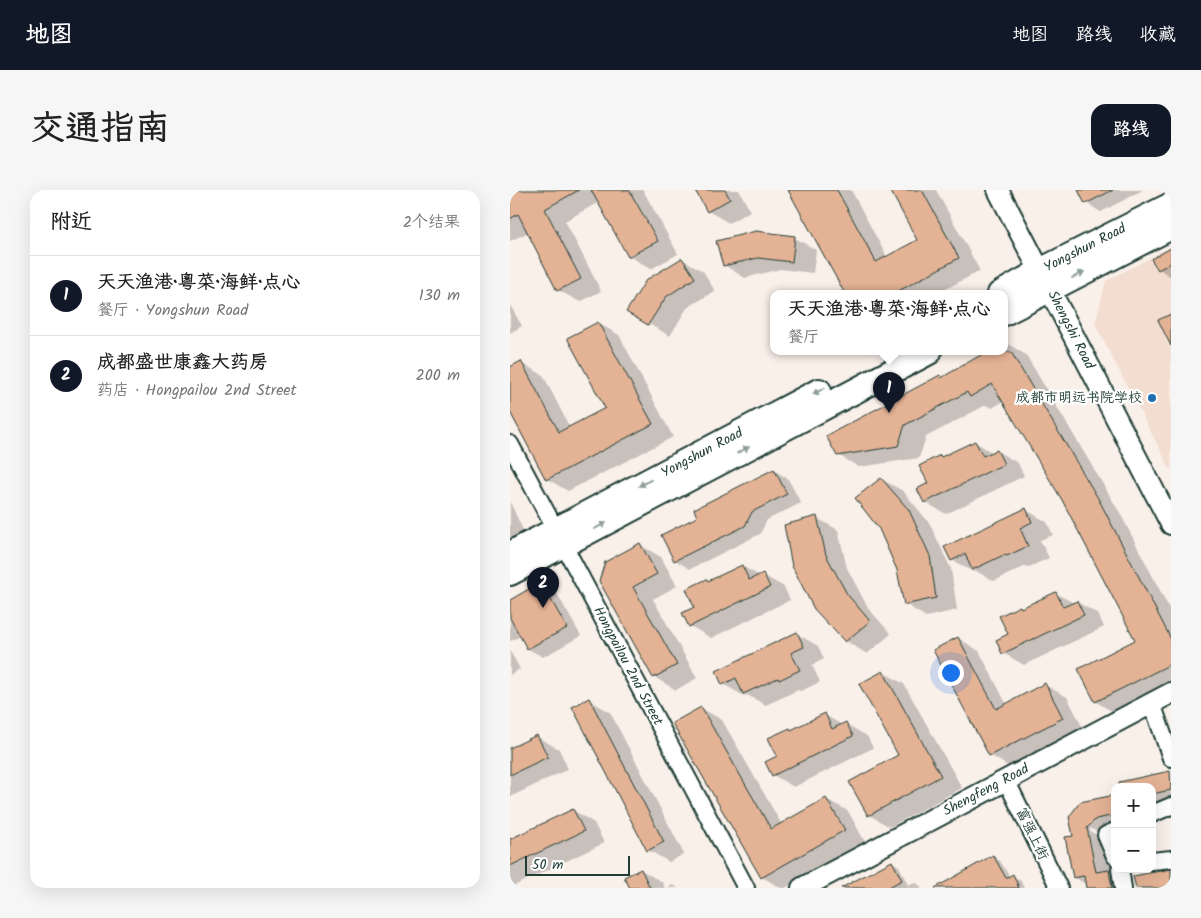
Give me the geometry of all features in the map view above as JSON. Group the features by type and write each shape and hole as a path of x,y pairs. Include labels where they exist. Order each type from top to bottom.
{"main road":[{"name":"Yongshun Road","path":"1008,292 1045,280 1171,205"},
{"path":"1008,310 1045,280 1171,227"},
{"name":"Yongshun Road","path":"510,554 560,537 888,355"},
{"path":"510,573 560,537 923,355"}],"street":[{"name":"Shengshi Road","path":"998,190 1171,524"},
{"name":"Hongpailou 2nd Street","path":"510,444 746,888"},
{"name":"Shengfeng Road","path":"802,888 1171,693"},
{"path":"1152,703 1171,758"},
{"name":"富强上街","path":"1006,780 1058,888"},
{"path":"1156,812 1171,806"},
{"path":"1111,833 1106,835 1111,847"},
{"path":"1156,861 1171,858"},
{"path":"1121,873 1123,888"}],"shaded area":[{"name":"成都市明远书院学校","path":"1171,247 1171,471 1095,324 1106,281"}],"building":[{"path":"510,190 579,190 545,209 581,279 557,291 518,214 510,219"},
{"path":"591,190 629,190 658,241 628,257"},
{"path":"695,190 725,190 730,199 707,212"},
{"path":"788,190 837,190 876,262 917,240 890,190 922,190 959,258 900,290 843,290"},
{"path":"1078,190 1113,190 1085,204"},
{"path":"756,231 795,236 792,262 758,258 723,266 716,241"},
{"path":"1171,248 1171,263 1158,270 1151,259"},
{"path":"682,258 695,278 666,297 648,325 626,312 646,280"},
{"path":"1171,314 1171,346 1158,320"},
{"path":"598,322 653,424 546,480 510,412 510,367 521,361 559,432 605,408 567,338"},
{"path":"1008,352 1011,352 1099,500 1171,639 1171,664 1095,702 1078,669 1135,640 1062,500 992,384 970,397 967,392 905,425 898,446 837,456 826,436 940,375 941,378 981,355 1008,355"},
{"path":"975,441 983,456 997,450 1004,464 924,503 917,489 928,483 919,466"},
{"path":"774,469 787,494 752,512 745,526 674,561 661,535 697,517 694,509"},
{"path":"881,478 909,510 930,556 936,598 904,605 897,570 879,529 855,498"},
{"path":"1026,508 1032,522 1020,528 1028,546 972,570 965,554 951,561 944,547"},
{"path":"817,516 826,555 847,594 870,621 845,642 814,609 792,566 784,525"},
{"path":"640,543 657,574 633,587 677,665 653,678 599,581 605,562"},
{"path":"742,565 749,580 763,573 770,587 689,627 682,613 694,607 686,589"},
{"path":"541,582 567,628 527,649 510,618 510,600"},
{"path":"1056,592 1063,607 1077,601 1084,615 1002,654 996,640 1008,634 999,616"},
{"path":"797,632 804,647 791,653 800,670 743,694 736,678 722,685 716,671"},
{"path":"958,637 996,709 1045,683 1063,718 989,756 933,650"},
{"path":"883,671 941,776 868,816 849,782 898,755 859,684"},
{"path":"589,698 664,842 647,851 572,707"},
{"path":"701,707 771,829 826,798 845,830 761,878 672,723"},
{"path":"825,713 832,729 846,722 853,736 772,776 765,762 777,756 768,738 790,728 791,730"},
{"path":"537,735 548,757 510,775 510,748"},
{"path":"1170,771 1171,790 1156,793 1156,783 1119,782"},
{"path":"1111,796 1111,816 1096,819 1087,828 1096,872 1109,870 1112,888 1086,888 1084,876 1073,878 1065,837 1073,836 1069,817 1080,802"},
{"path":"573,809 584,831 510,866 510,839"},
{"path":"993,855 1006,878 1013,874 1019,888 935,888"},
{"path":"892,861 902,880 887,888 841,888"},
{"path":"641,869 650,888 630,888 624,877"},
{"path":"1171,869 1171,888 1136,888 1133,876"}],"place":[{"name":"成都市明远书院学校","path":"1152,398"},
{"name":"天天渔港·粤菜·海鲜·点心","path":"889,413"},
{"name":"成都盛世康鑫大药房","path":"543,608"}]}
